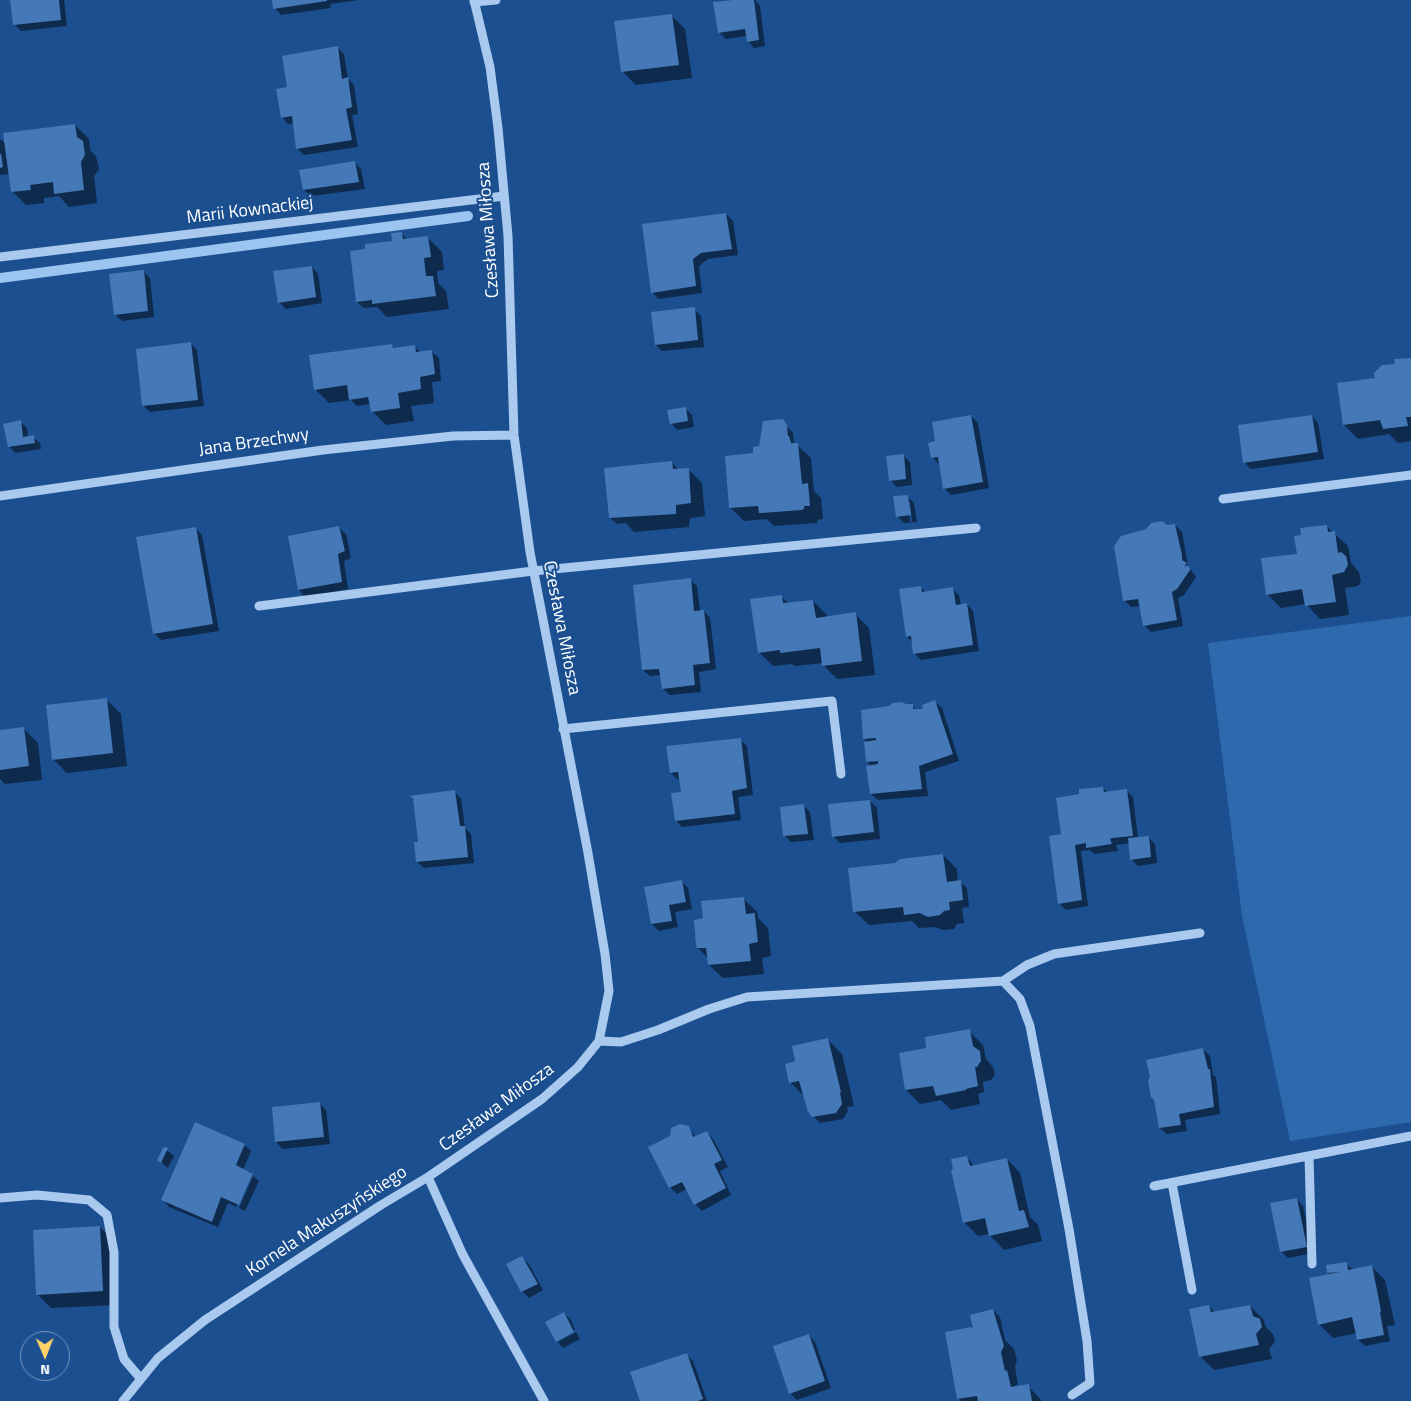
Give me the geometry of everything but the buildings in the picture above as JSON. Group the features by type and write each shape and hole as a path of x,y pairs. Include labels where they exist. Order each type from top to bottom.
{"street":[{"path":"474,1 496,0"},
{"name":"Czesława Miłosza","path":"428,1177 542,1099 578,1067 598,1041 609,991 605,954 588,853 533,570 514,435 508,236 490,67 474,1"},
{"name":"Marii Kownackiej","path":"0,257 504,196"},
{"name":"Jana Brzechwy","path":"0,496 323,450 453,436 514,435"},
{"path":"1223,499 1411,475"},
{"path":"259,606 533,570 976,528"},
{"path":"563,729 832,701 841,774"},
{"path":"598,1041 621,1042 747,997 1003,980 1027,966 1054,954 1200,933"},
{"path":"1003,980 1020,999 1030,1026 1070,1238 1087,1342 1090,1382 1072,1395"},
{"path":"1154,1186 1411,1136"},
{"path":"1310,1156 1312,1264"},
{"name":"Kornela Makuszyńskiego","path":"123,1401 158,1358 205,1320 381,1205 428,1177 463,1255 544,1401"},
{"path":"1172,1183 1192,1290"},
{"path":"0,1198 37,1195 88,1200 107,1215 114,1252 114,1327 124,1359 140,1379"}],"shaded area":[{"path":"1411,616 1411,1122 1290,1141 1242,916 1208,643"}],"waterway":[{"path":"0,278 468,216"}]}
